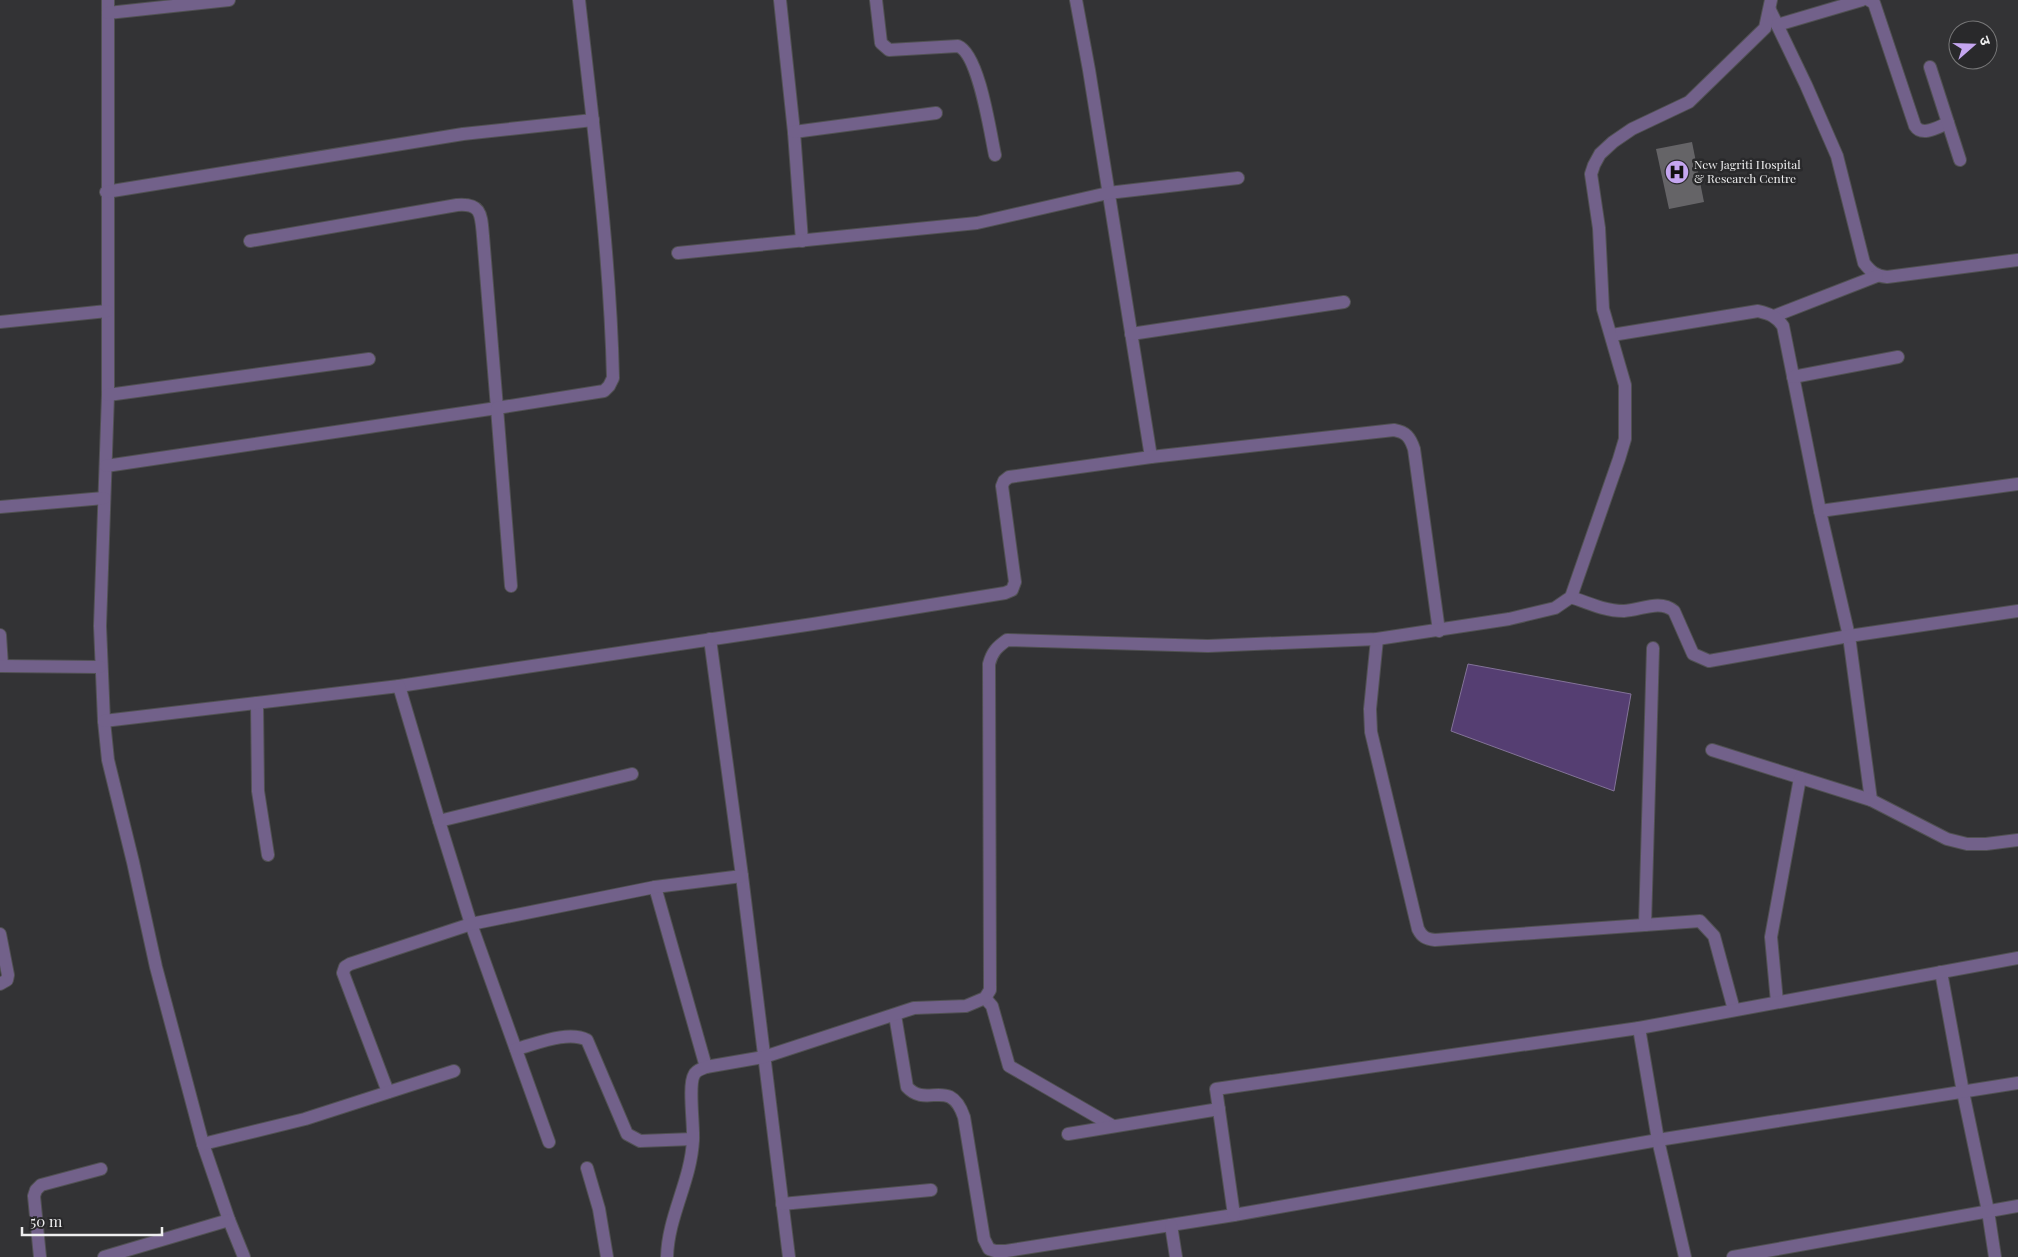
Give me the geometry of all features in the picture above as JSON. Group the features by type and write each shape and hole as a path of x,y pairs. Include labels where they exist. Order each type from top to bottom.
{"street":[{"path":"108,0 106,192 108,395 100,626 100,667 108,760 156,967 204,1144 229,1220 244,1257"},
{"path":"108,13 229,0"},
{"path":"106,466 497,408 604,391 610,386 613,378 611,312 593,120 579,0"},
{"path":"780,0 794,132 802,241"},
{"path":"876,0 881,43 889,50 958,46 967,51 982,91 995,155"},
{"path":"1076,0 1152,457"},
{"path":"1777,25 1862,0"},
{"path":"1869,0 1874,3 1915,126 1922,132 1948,123"},
{"path":"1770,5 1777,25 1837,156 1864,263 1870,272 1878,276 1887,277 2018,260"},
{"path":"667,1257 670,1232 690,1168 693,1139 691,1081 697,1070 764,1057 914,1008 966,1006 985,998 990,990 988,664 991,654 998,646 1007,640 1208,646 1377,639 1439,631 1555,608 1571,597 1616,468 1624,439 1624,385 1612,335 1603,310 1599,228 1592,174 1594,165 1600,154 1632,129 1689,102 1765,28 1770,5"},
{"path":"1930,67 1960,160"},
{"path":"794,132 936,113"},
{"path":"106,192 463,134 593,120"},
{"path":"678,252 977,223 1108,193 1238,178"},
{"path":"250,241 457,205 469,204 476,208 481,217 484,236 511,586"},
{"path":"1774,316 1878,276"},
{"path":"1131,334 1344,302"},
{"path":"0,322 107,311"},
{"path":"1612,335 1758,311 1774,316 1783,326 1820,512 1849,636 1872,800"},
{"path":"1793,377 1898,357"},
{"path":"108,395 369,359"},
{"path":"104,721 399,686 813,624 1012,590 1015,582 1002,486 1004,481 1016,475 1152,457 1394,430 1403,432 1410,438 1414,449 1439,631"},
{"path":"1820,512 2018,484"},
{"path":"0,507 104,498"},
{"path":"1571,597 1614,611 1627,611 1660,605 1668,606 1674,611 1693,654 1702,660 1709,661 1849,636 2018,610"},
{"path":"0,635 1,666 100,667"},
{"path":"710,639 742,876 788,1257"},
{"path":"1377,639 1370,709 1371,732 1418,929 1422,936 1435,940 1700,921 1714,936 1734,1010"},
{"path":"1645,925 1653,648"},
{"path":"399,686 471,924 549,1142"},
{"path":"257,703 258,791 268,855"},
{"path":"1712,750 1872,800 1947,839 1966,844 1986,844 2018,840"},
{"path":"439,821 632,774"},
{"path":"1777,1002 1771,938 1800,778"},
{"path":"388,1092 343,973 350,964 471,924 654,887 742,876"},
{"path":"654,887 706,1067"},
{"path":"0,934 8,975 7,980 0,984"},
{"path":"1234,1215 1216,1088 1639,1028 2018,958"},
{"path":"1942,972 1995,1257"},
{"path":"985,998 992,1006 1009,1066 1113,1126"},
{"path":"895,1015 907,1087 913,1094 948,1095 961,1107 984,1239 989,1249 995,1251 1006,1251 1234,1215 1658,1140 2018,1083"},
{"path":"1639,1028 1658,1140 1685,1257"},
{"path":"516,1049 568,1036 580,1036 587,1040 627,1134 640,1141 693,1139"},
{"path":"204,1144 305,1118 454,1071"},
{"path":"1068,1134 1219,1109"},
{"path":"587,1168 599,1209 608,1257"},
{"path":"40,1257 34,1196 36,1190 41,1185 101,1169"},
{"path":"782,1204 931,1190"},
{"path":"1733,1257 2018,1206"},
{"path":"104,1257 229,1220"},
{"path":"1170,1225 1176,1257"}],"shaded area":[{"path":"1468,664 1631,694 1614,791 1451,731"}],"building":[{"path":"1692,142 1704,202 1669,209 1656,149"}],"place":[{"name":"New Jagriti Hospital & Research Centre","path":"1677,172"}]}
